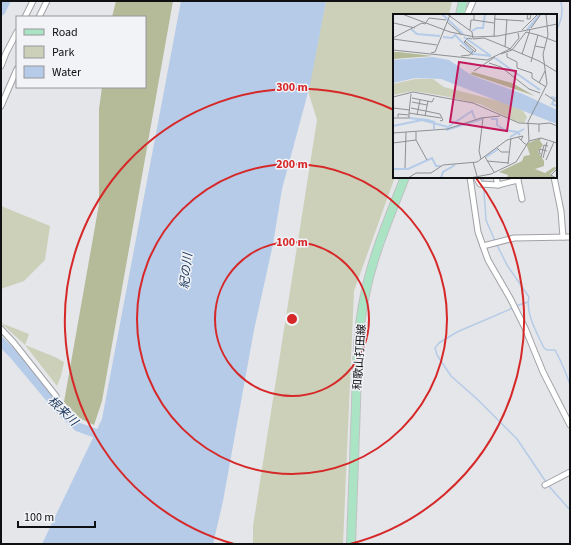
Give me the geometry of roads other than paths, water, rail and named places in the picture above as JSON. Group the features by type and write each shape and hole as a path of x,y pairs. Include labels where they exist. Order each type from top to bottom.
{"main road":[{"path":"460,14 463,1"},
{"name":"和歌山打田線","path":"351,544 360,322 371,271 405,178"}],"street":[{"path":"26,16 33,1"},
{"path":"40,16 47,1"},
{"path":"467,14 472,1"},
{"path":"1,66 16,34"},
{"path":"1,106 16,71"},
{"path":"470,178 478,232 488,260 525,328 543,372 570,425"},
{"path":"477,178 480,184 498,185 518,179 522,199"},
{"path":"496,178 498,185"},
{"path":"554,178 563,237"},
{"path":"483,246 514,238 570,237"},
{"path":"1,329 56,396"},
{"path":"545,485 570,472"}],"water":[{"name":"紀の川","path":"181,1 326,1 310,85 282,189 273,244 254,330 223,501 213,544 42,544 102,419"}],"waterway":[{"path":"1,11 6,1"},
{"path":"557,29 562,16 561,1"},
{"path":"483,178 486,220 495,241"},
{"path":"497,245 507,265 529,297 528,303 530,316 544,348 547,350 555,350 570,385"},
{"path":"516,306 528,302"},
{"path":"513,308 457,332 439,343 435,348 437,355 451,376 477,399 517,439 546,482"},
{"name":"根来川","path":"1,342 14,355 60,410 78,427 106,437"},
{"path":"548,485 570,510"}]}
